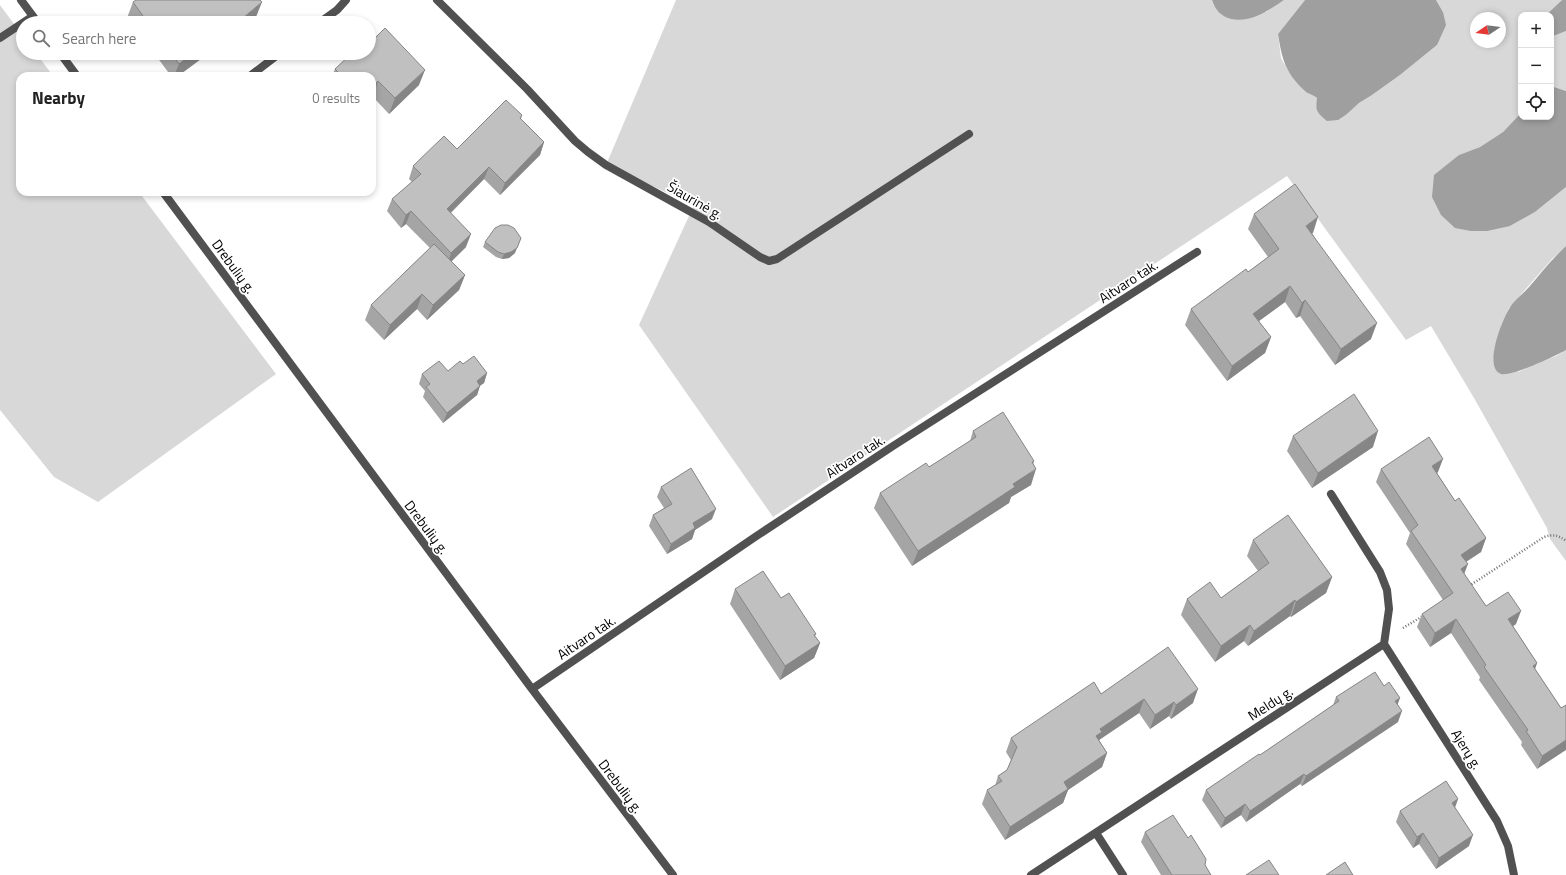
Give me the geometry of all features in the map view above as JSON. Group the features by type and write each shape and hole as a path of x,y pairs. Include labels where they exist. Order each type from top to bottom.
{"street":[{"path":"21,0 33,16"},
{"path":"329,16 346,0"},
{"name":"Šiaurinė g.","path":"437,0 527,89 575,141 588,152 606,165 709,222 769,261 777,259 969,134"},
{"path":"0,38 16,30"},
{"path":"65,60 75,72"},
{"path":"255,72 271,60"},
{"name":"Drebulių g.","path":"166,196 532,689 673,875"},
{"name":"Aitvaro tak.","path":"532,689 755,537 893,446 1197,252"},
{"path":"1331,494 1380,572 1387,590 1389,609 1384,644"},
{"name":"Meldų g.","path":"1031,875 1096,834 1384,644"},
{"name":"Ajerų g.","path":"1384,644 1496,821 1508,846 1514,875"},
{"path":"1096,834 1123,875"}],"path":[{"path":"1465,588 1544,537 1551,535 1560,536 1566,541"},
{"path":"1384,644 1400,631 1426,614"}],"shaded area":[{"path":"676,0 1212,0 1214,6 1266,12 1284,0 1305,0 1278,34 1281,58 1289,72 1317,98 1316,106 1347,114 1359,103 1400,75 1437,45 1443,12 1436,0 1562,0 1549,12 1518,12 1518,116 1503,132 1480,147 1459,155 1510,226 1535,212 1566,187 1566,246 1552,259 1509,308 1502,323 1494,351 1518,372 1558,355 1566,350 1566,561 1550,539 1547,528 1474,398 1431,326 1406,340 1287,176 773,517 639,325 694,205 606,165"},
{"path":"1212,0 1284,0 1259,15 1252,18 1238,20 1231,19 1221,14 1215,7"},
{"path":"1305,0 1436,0 1443,12 1446,25 1437,45 1400,75 1359,103 1338,120 1327,121 1318,111 1316,106 1317,98 1305,91 1288,71 1279,43 1278,34"},
{"path":"1562,0 1566,0 1566,31 1554,36 1554,12 1549,12"},
{"path":"0,5 16,27 16,60 41,60 50,72 16,72 16,196 142,196 276,374 98,502 54,477 0,410"},
{"path":"1566,31 1566,91 1554,87 1554,36"},
{"path":"1554,87 1566,91 1566,187 1535,212 1510,226 1487,231 1471,231 1455,228 1441,215 1432,197 1434,175 1459,155 1480,147 1503,132 1518,116 1518,120 1554,120"},
{"path":"1566,246 1566,350 1523,369 1501,374 1496,370 1494,354 1502,323 1506,315 1513,303 1527,290 1551,261"}],"building":[{"path":"136,0 260,0 262,2 245,16 143,16 133,2"},
{"path":"385,28 425,70 395,98 378,81 376,83 376,72 338,72 335,69 345,60 376,60 376,37"},
{"path":"176,60 184,60 179,64"},
{"path":"506,100 522,115 520,118 544,142 505,183 489,167 447,209 471,234 451,253 411,211 406,215 392,199 421,174 413,166 444,136 457,149"},
{"path":"1295,184 1318,217 1306,226 1377,323 1341,349 1305,300 1302,303 1290,286 1253,314 1271,337 1232,366 1191,309 1246,269 1248,272 1279,249 1254,214"},
{"path":"501,225 508,225 514,228 521,238 517,248 504,254 498,252 485,242 495,228"},
{"path":"434,244 465,275 433,305 422,294 390,325 371,305"},
{"path":"474,356 487,373 477,381 480,386 447,413 426,387 430,384 422,374 439,361 448,371 460,361 463,364"},
{"path":"1354,394 1378,431 1318,473 1293,436"},
{"path":"1003,412 1034,461 1032,462 1036,469 1013,484 1015,487 918,551 880,493 926,463 929,467 976,437 973,431"},
{"path":"1429,437 1443,459 1432,466 1455,501 1459,498 1486,538 1461,555 1468,564 1461,569 1486,606 1508,592 1521,611 1508,619 1537,663 1533,666 1561,708 1566,705 1566,740 1542,756 1526,731 1528,730 1484,667 1486,665 1456,619 1435,633 1422,614 1453,593 1411,531 1418,525 1381,469"},
{"path":"691,468 716,509 693,523 695,528 671,544 653,515 672,504 661,487"},
{"path":"1288,515 1332,577 1296,602 1295,600 1254,631 1250,625 1221,646 1187,599 1210,582 1221,598 1269,563 1253,540"},
{"path":"763,571 781,598 789,593 816,634 814,635 820,643 785,666 735,589"},
{"path":"1168,647 1198,689 1176,705 1174,702 1155,715 1144,699 1100,729 1102,732 1096,736 1107,753 1064,782 1068,789 1010,827 987,790 1002,781 998,776 1007,770 1017,747 1011,738 1094,682 1101,694"},
{"path":"1375,672 1384,686 1389,682 1400,698 1395,701 1402,711 1306,776 1304,774 1250,811 1245,804 1225,818 1206,790 1339,701 1336,697"},
{"path":"1446,781 1458,799 1452,803 1473,835 1439,858 1423,833 1417,837 1400,811"},
{"path":"1173,815 1188,838 1191,835 1206,859 1205,865 1211,875 1172,875 1145,832"},
{"path":"1269,860 1279,875 1246,875"},
{"path":"1345,862 1353,875 1326,875"}]}
